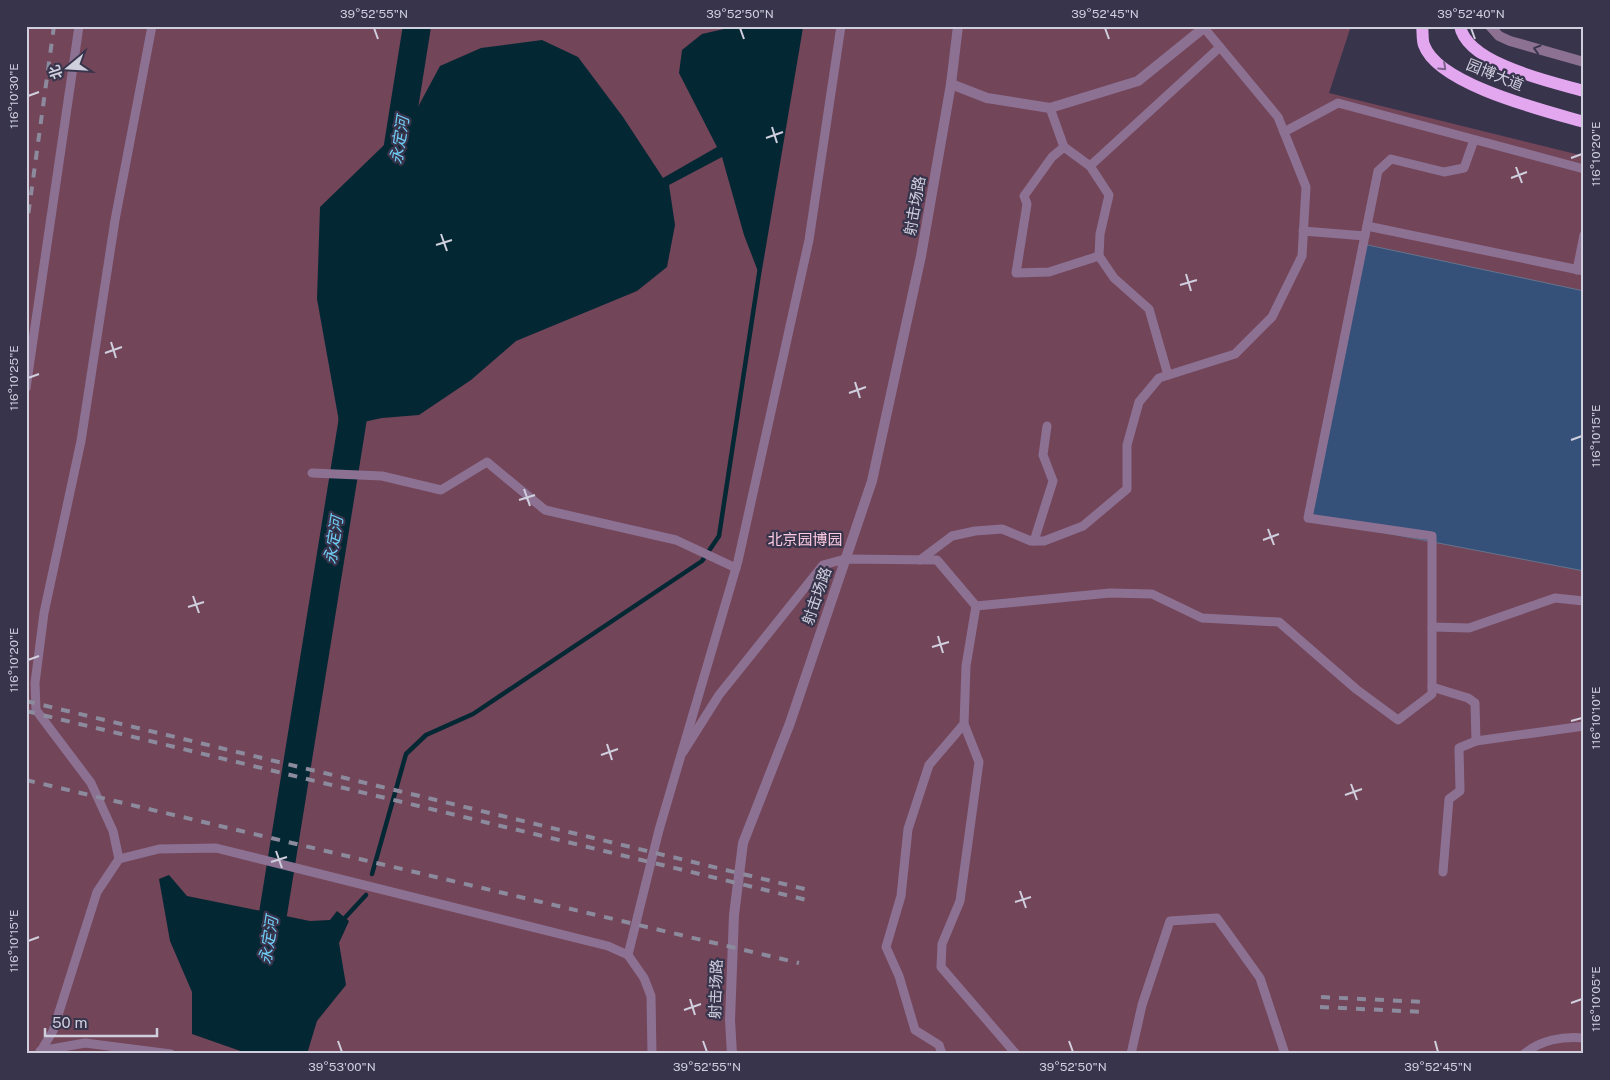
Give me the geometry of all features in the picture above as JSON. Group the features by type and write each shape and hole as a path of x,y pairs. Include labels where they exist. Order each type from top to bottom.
{"main road":[{"name":"园博大道","path":"1422,26 1424,46 1445,70 1480,89 1584,122"},
{"name":"园博大道","path":"1460,26 1462,33 1472,46 1503,67 1584,91"}],"street":[{"name":"射击场路","path":"732,1054 730,1020 734,915 743,843 790,723 876,462 921,256 951,84 958,26"},
{"path":"1490,26 1500,36 1510,41 1584,62"},
{"path":"951,84 987,98 1050,108 1138,81 1206,28"}],"lane":[{"path":"26,388 79,26"},
{"path":"119,859 113,831 91,783 36,710 35,682 44,613 81,441 116,220 152,26"},
{"path":"628,955 659,830 684,752 736,568 809,240 841,26"},
{"path":"920,560 952,536 975,531 1002,529 1034,541 1044,541 1083,526 1127,489 1127,445 1139,402 1159,378 1235,354 1272,317 1302,256 1306,187 1278,117 1206,28"},
{"path":"1090,166 1220,47"},
{"path":"1284,132 1338,103 1584,169"},
{"path":"1050,108 1064,147 1090,166 1110,195 1100,234 1100,256 1114,278 1149,309 1168,375"},
{"path":"976,606 1110,593 1152,594 1202,618 1279,622 1356,689 1398,720 1432,694 1432,536 1308,518 1378,171 1391,159 1444,172 1464,168 1474,140"},
{"path":"1064,147 1052,157 1024,196 1027,204 1016,273 1049,272 1100,256"},
{"path":"1303,231 1366,231 1580,270 1584,235"},
{"path":"1034,541 1054,481 1042,455 1047,426"},
{"path":"312,473 382,476 442,490 487,462 545,510 676,540 736,568"},
{"path":"684,752 719,695 823,565 845,559 937,560 976,606 966,666 964,724 979,762 960,901 942,944 941,967 1016,1054"},
{"path":"1432,627 1469,628 1555,598 1584,601"},
{"path":"1432,687 1468,698 1475,703 1476,741"},
{"path":"942,1054 940,1045 915,1030 899,976 886,947 901,896 908,829 929,765 964,724"},
{"path":"1443,872 1449,799 1460,791 1460,748 1476,741 1584,726"},
{"path":"40,1053 53,1031 97,892 119,859 159,849 216,848 608,946 628,955 644,978 651,996 652,1054"},
{"path":"1131,1054 1142,1005 1170,921 1217,918 1260,978 1285,1054"},
{"path":"1524,1054 1533,1046 1568,1036 1584,1038"},
{"path":"40,1053 85,1043 171,1054"}],"green space":[{"name":"北京园博园","path":"26,26 1351,26 1329,93 1584,156 1584,1054 26,1054"}],"water":[{"path":"737,26 801,26 764,233 759,274 744,235 722,157 669,185 675,225 667,267 637,291 516,341 471,380 419,415 382,418 340,427 317,299 320,207 412,118 440,66 481,48 542,40 578,57 623,117 663,178 717,147 679,73 682,50 702,34"},
{"path":"169,875 187,896 310,921 330,920 337,911 349,921 339,943 346,985 317,1021 307,1054 249,1054 192,1034 192,992 170,941 159,879"}],"building":[{"path":"1363,244 1584,291 1584,571 1308,518"}],"waterway":[{"name":"永定河","path":"395,164 417,26"},
{"path":"372,874 406,754 426,735 473,714 702,561 719,536 759,274 801,26"},
{"name":"永定河","path":"267,951 358,387"},
{"path":"341,922 366,895"}],"railway":[{"path":"26,231 54,26"},
{"path":"26,701 813,891"},
{"path":"26,711 811,901"},
{"path":"26,780 799,963"},
{"path":"1321,997 1424,1002"},
{"path":"1320,1007 1424,1012"}]}
